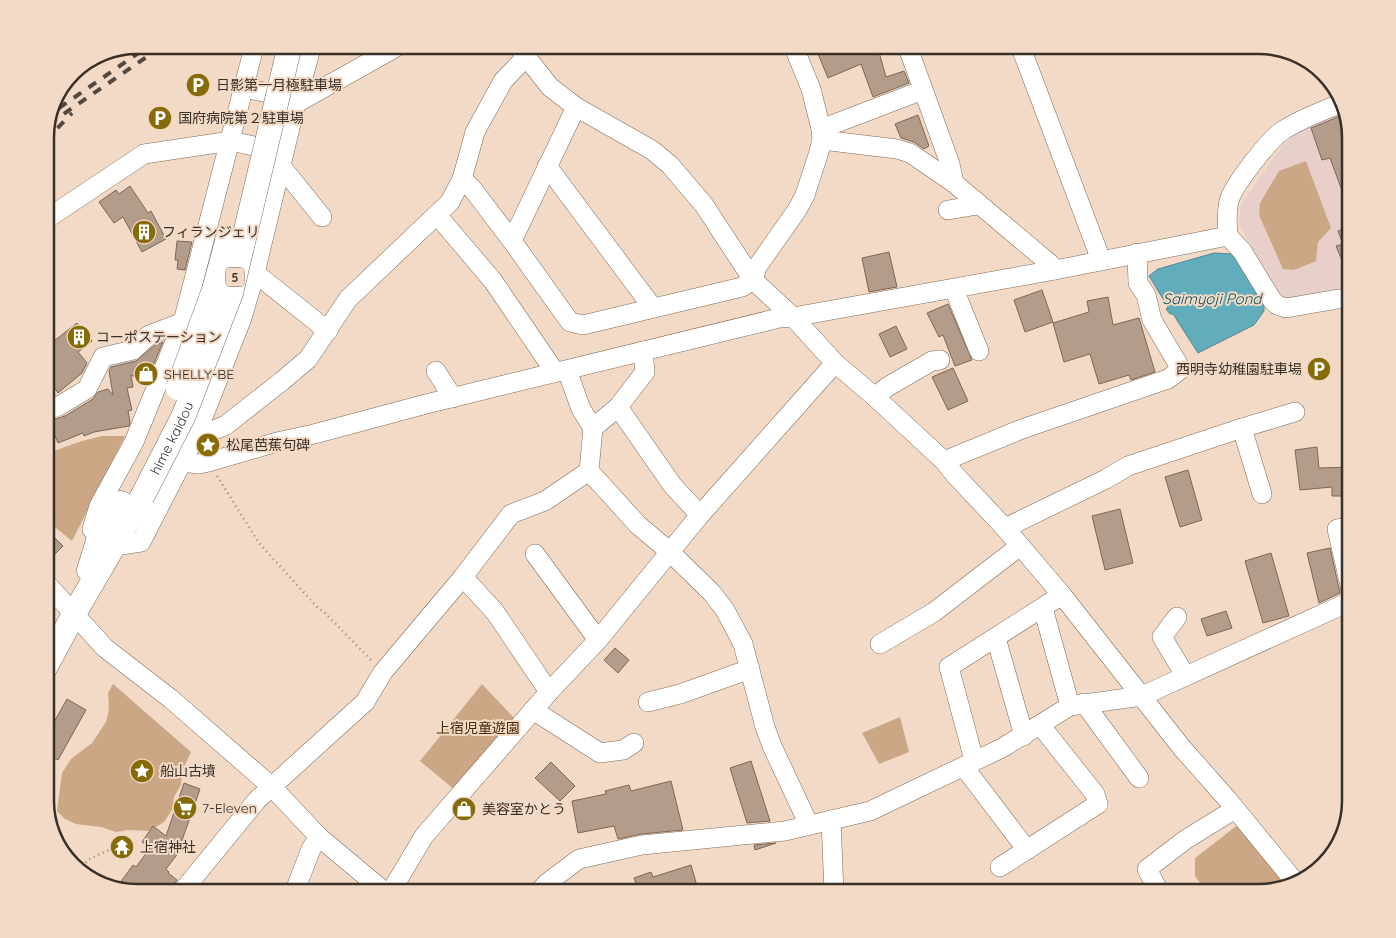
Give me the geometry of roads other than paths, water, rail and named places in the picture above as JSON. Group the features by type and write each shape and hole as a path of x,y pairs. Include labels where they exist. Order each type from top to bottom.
{"main road":[{"name":"hime kaidou","path":"135,494 178,390 214,290 238,200 272,54"},
{"name":"hime kaidou","path":"54,651 74,614 107,542 184,415 231,293 288,54"}],"street":[{"path":"252,55 183,322 134,442 99,506 92,529 107,542 141,542 196,435 242,318 255,273 296,99 309,54"},
{"path":"244,88 302,100 384,54"},
{"path":"196,435 210,432 226,425 308,358 348,299 450,202 462,179 475,132 520,54"},
{"path":"524,54 550,87 576,108 652,150 670,165 704,205 753,280 793,317 835,363 944,460 956,476 1005,528 1062,595 1182,748 1292,878"},
{"path":"462,179 471,187 512,241 570,322 583,325 742,287 753,280 757,267 797,210 814,170 821,134 811,88 797,54"},
{"path":"910,54 950,164 954,183"},
{"path":"1023,54 1102,260"},
{"path":"821,134 923,90"},
{"path":"1336,105 1295,123 1281,132 1267,145 1237,185 1230,198 1226,220 1228,236 1242,251 1277,305 1286,308 1342,298"},
{"path":"512,241 576,108"},
{"path":"821,134 910,153 954,183 1055,270"},
{"path":"54,214 144,154 231,142 283,159 322,216"},
{"path":"548,166 653,308"},
{"path":"948,210 978,205"},
{"path":"437,214 493,281 561,371 581,409 594,428 589,471 638,525 669,551 712,593 725,610 743,644 762,719 772,746 809,825"},
{"path":"182,462 199,464 209,462 277,442 779,318 1055,270 1228,236"},
{"path":"944,460 1022,430 1168,379 1181,369 1152,320 1146,295 1138,283 1137,253"},
{"path":"255,273 328,331"},
{"path":"954,288 979,351"},
{"path":"54,408 60,406 87,389 103,357 133,350 149,335 183,322"},
{"path":"594,428 618,407 645,372 643,351"},
{"path":"875,397 887,387 932,360 940,360"},
{"path":"395,884 424,836 533,710 598,640 669,551 835,363"},
{"path":"436,371 453,398"},
{"path":"618,407 673,486 700,515"},
{"path":"1005,528 1106,479 1128,466 1294,412"},
{"path":"1242,428 1262,494"},
{"path":"188,884 257,800 365,702 383,672 463,576 511,514 545,501 589,471"},
{"path":"1342,528 1337,529 1342,551"},
{"path":"880,644 934,612 1020,546"},
{"path":"535,554 598,640"},
{"path":"463,576 494,612 549,692"},
{"path":"54,592 105,648 171,699 272,788 319,837 375,884"},
{"path":"1027,850 969,764 949,666 1062,595"},
{"path":"546,884 579,859 642,846 785,831 870,811 1002,748 1077,705 1142,696 1342,605"},
{"path":"1043,608 1077,705 1140,778"},
{"path":"1177,618 1162,637 1185,675"},
{"path":"996,638 1024,736"},
{"path":"648,702 680,694 750,668"},
{"path":"533,710 600,753 623,750 634,743"},
{"path":"1000,867 1098,804 1095,794 1041,726"},
{"path":"1155,884 1147,869 1185,840 1235,809"},
{"path":"831,820 834,884"},
{"path":"297,884 311,849 319,837"}],"water":[{"name":"Saimyoji Pond","path":"1214,253 1232,254 1237,259 1264,305 1264,311 1254,325 1198,353 1173,314 1170,314 1166,309 1168,307 1149,276 1158,269"}],"railway":[{"path":"59,108 137,54"},
{"path":"56,119 151,54"},
{"path":"54,132 72,113"}],"place":[{"name":"日影第一月極駐車場","path":"198,85"},
{"name":"国府病院第２駐車場","path":"160,118"},
{"name":"フィランジェリ","path":"144,232"},
{"name":"コーポステーション","path":"79,337"},
{"name":"西明寺幼稚園駐車場","path":"1319,369"},
{"name":"SHELLY-BE","path":"146,374"},
{"name":"松尾芭蕉句碑","path":"208,445"},
{"name":"船山古墳","path":"142,771"},
{"name":"7-Eleven","path":"185,808"},
{"name":"美容室かとう","path":"464,809"},
{"name":"上宿神社","path":"122,847"}],"park label":[{"name":"上宿児童遊園","path":"478,728"}]}
